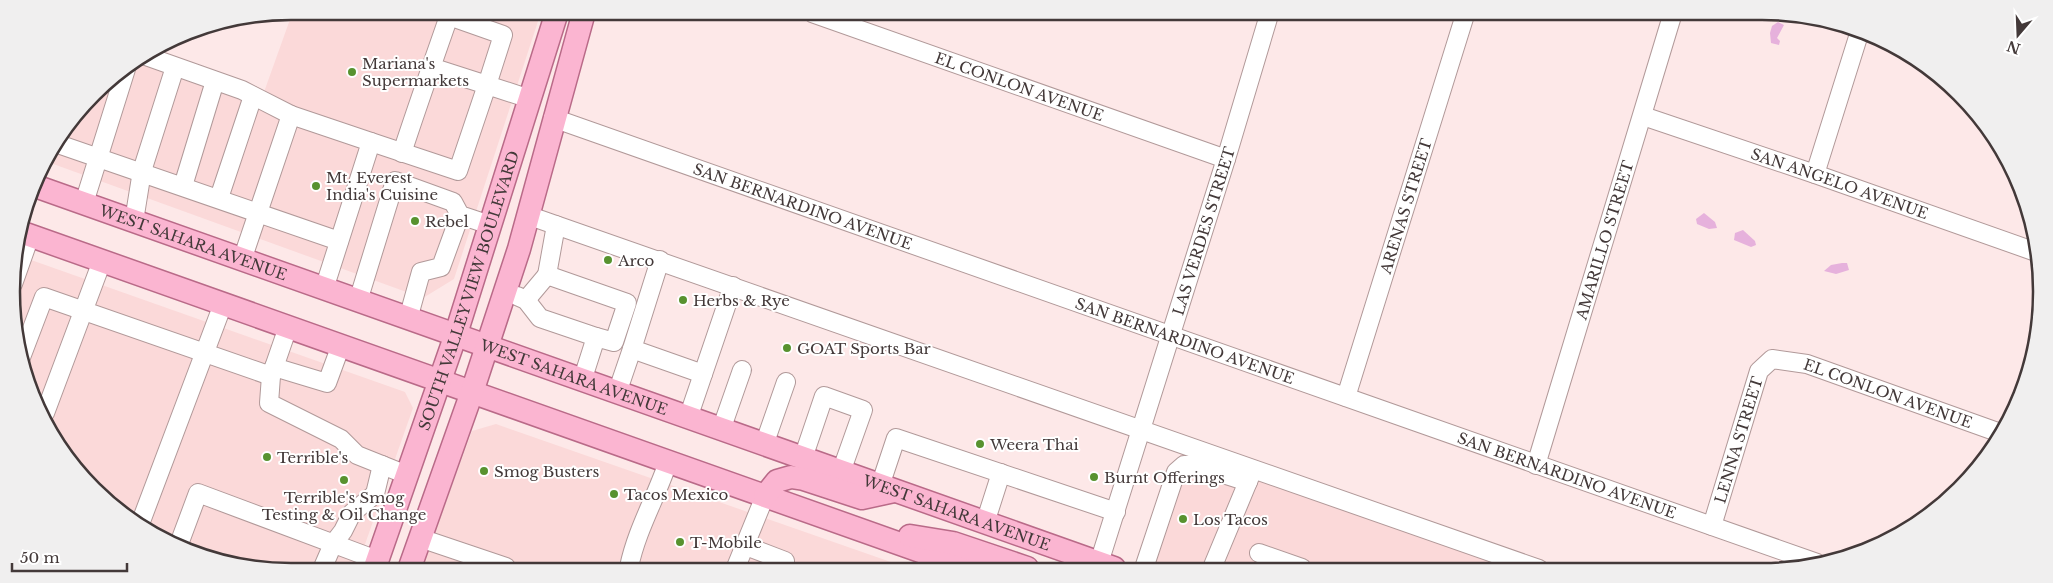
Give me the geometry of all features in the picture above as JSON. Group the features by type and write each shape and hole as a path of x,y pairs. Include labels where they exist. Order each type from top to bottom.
{"main road":[{"name":"SOUTH VALLEY VIEW BOULEVARD","path":"376,563 454,336 555,20"},
{"path":"574,42 578,20"},
{"name":"SOUTH VALLEY VIEW BOULEVARD","path":"411,563 472,392 505,291 581,20"},
{"name":"WEST SAHARA AVENUE","path":"41,188 454,336 888,488 1094,563"},
{"path":"35,201 84,203"},
{"path":"26,234 954,563"},
{"path":"765,496 777,481 791,477 804,479 862,498 888,488"},
{"path":"850,526 953,543 1012,563"}],"street":[{"path":"402,153 447,20"},
{"path":"153,58 254,96 291,115 458,171 503,35 460,20"},
{"name":"EL CONLON AVENUE","path":"832,20 1226,160"},
{"name":"LAS VERDES STREET","path":"1103,563 1116,512 1226,160 1268,20"},
{"name":"ARENAS STREET","path":"1346,397 1463,20"},
{"name":"AMARILLO STREET","path":"1536,465 1671,20"},
{"path":"1815,174 1857,37"},
{"path":"134,221 142,171 175,66"},
{"path":"431,66 530,99"},
{"path":"84,203 123,78"},
{"path":"183,186 215,81"},
{"path":"219,198 254,96"},
{"path":"242,260 291,115"},
{"name":"SAN ANGELO AVENUE","path":"1643,116 2030,250"},
{"name":"SAN BERNARDINO AVENUE","path":"553,118 1805,560"},
{"path":"324,289 371,142"},
{"path":"64,145 339,241"},
{"path":"358,301 395,181 452,202 460,215 490,225"},
{"path":"408,319 421,272 441,267 460,215"},
{"path":"527,215 1141,430 1250,476 1520,563"},
{"path":"526,300 547,275 556,225"},
{"path":"617,393 660,260"},
{"path":"47,409 102,261"},
{"path":"505,291 526,300 540,318 614,342 627,303 547,275"},
{"path":"688,418 733,286"},
{"path":"25,346 44,297 205,353 272,371 327,382 341,345"},
{"path":"142,518 223,304"},
{"path":"288,327 272,371 269,404 342,439 357,456 407,475"},
{"path":"582,381 596,337"},
{"path":"632,349 703,374"},
{"name":"EL CONLON AVENUE","path":"1772,360 1807,364 1994,431"},
{"name":"LENNA STREET","path":"1712,526 1759,371 1772,360"},
{"path":"721,430 742,370"},
{"path":"764,444 786,382"},
{"path":"803,458 824,396 855,407 863,410 841,472"},
{"path":"888,488 896,438 1116,512"},
{"path":"630,563 642,520 657,494 668,462"},
{"path":"325,563 333,544 343,531 352,512 375,494 382,465"},
{"path":"1146,563 1176,472 1184,465 1195,465 1250,476"},
{"path":"985,523 1001,473"},
{"path":"1214,563 1250,476"},
{"path":"180,539 198,493 333,544 376,563"},
{"path":"738,563 765,496"},
{"path":"420,538 478,563"},
{"path":"746,546 785,561 784,563"},
{"path":"1259,553 1288,563"}],"shaded area":[{"path":"290,20 538,20 454,279 423,298 52,164 87,112 112,87 145,63 240,94 259,106"},
{"path":"1778,22 1784,25 1777,38 1780,41 1779,45 1771,43 1770,33 1772,26"},
{"path":"1704,213 1715,222 1717,228 1709,229 1697,224 1696,219"},
{"path":"1743,230 1755,241 1756,245 1751,247 1734,240 1735,233"},
{"path":"22,257 405,392 413,408 358,563 256,561 204,549 156,527 112,496 87,471 56,427 34,379 25,344 20,292"},
{"path":"1847,263 1849,270 1836,274 1824,271 1831,265"},
{"path":"496,424 894,563 423,563 472,431"},
{"path":"1183,448 1507,563 1154,563 1142,559"}],"place":[{"name":"Mariana's Supermarkets","path":"352,72"},
{"name":"Mt. Everest India's Cuisine","path":"316,186"},
{"name":"Rebel","path":"415,221"},
{"name":"Arco","path":"608,260"},
{"name":"Herbs & Rye","path":"683,300"},
{"name":"GOAT Sports Bar","path":"787,348"},
{"name":"Weera Thai","path":"980,444"},
{"name":"Terrible's","path":"267,457"},
{"name":"Smog Busters","path":"484,471"},
{"name":"Burnt Offerings","path":"1094,477"},
{"name":"Terrible's Smog Testing & Oil Change","path":"344,480"},
{"name":"Tacos Mexico","path":"614,494"},
{"name":"Los Tacos","path":"1183,519"},
{"name":"T-Mobile","path":"680,542"}]}
